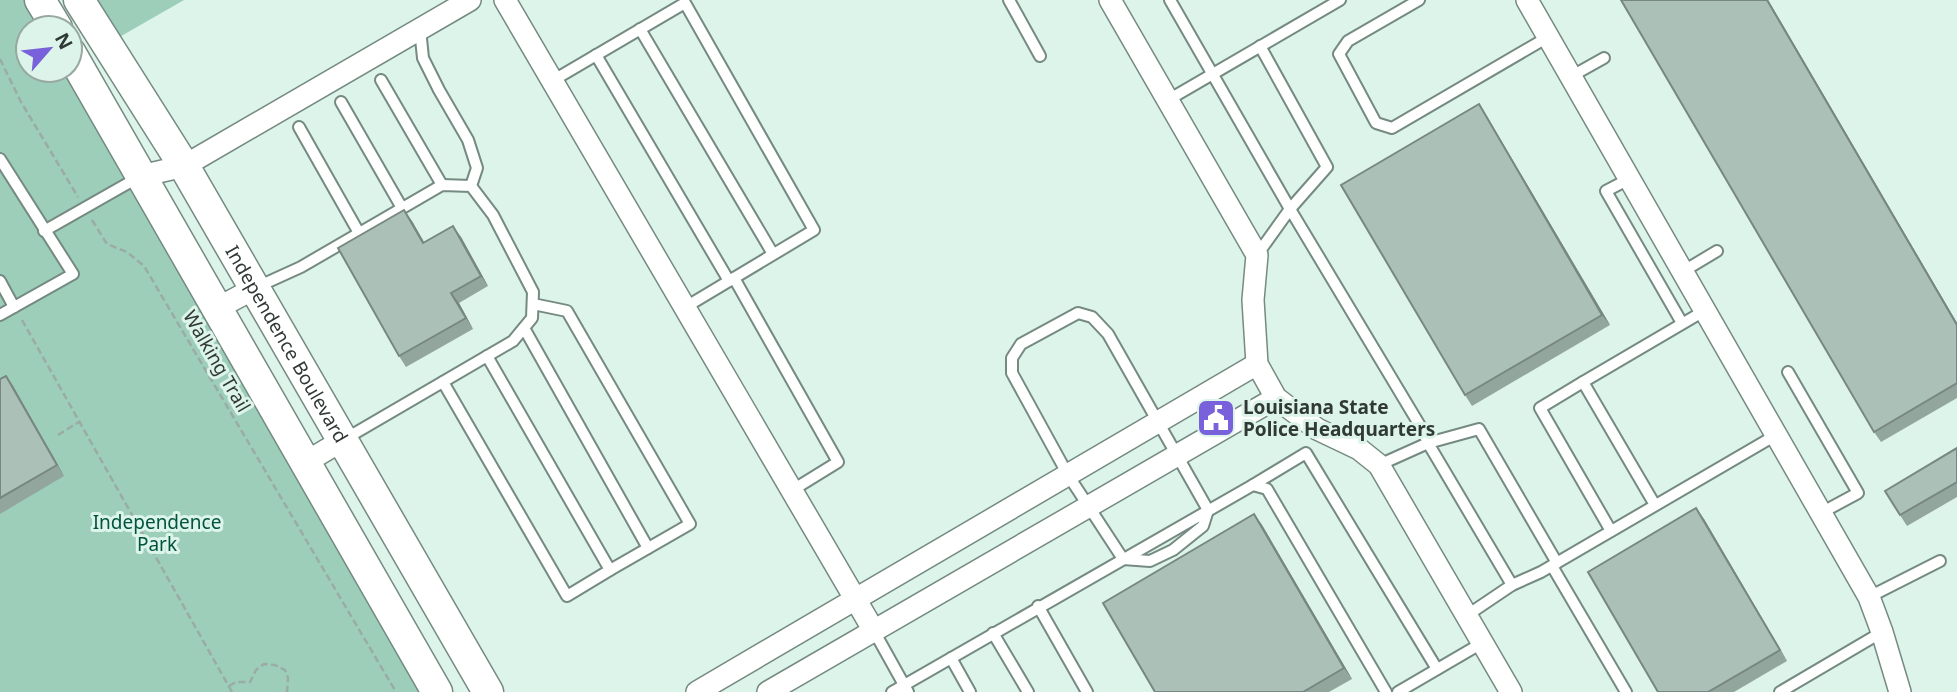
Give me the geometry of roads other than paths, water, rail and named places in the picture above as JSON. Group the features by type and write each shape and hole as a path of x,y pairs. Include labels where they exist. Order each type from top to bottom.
{"main road":[{"name":"Independence Boulevard","path":"79,0 184,166 488,692"},
{"path":"84,76 437,692"}],"street":[{"path":"141,176 184,166 470,0"},
{"path":"505,0 874,631"},
{"path":"1110,0 1257,255 1253,300 1257,364 1276,398 1317,429 1359,449 1380,465 1511,692"},
{"path":"1527,0 1869,597 1882,632 1896,688"},
{"path":"218,309 255,288"},
{"path":"697,692 1257,364"},
{"path":"768,692 1276,398"},
{"path":"306,462 343,440"}],"lane":[{"path":"1009,0 1040,56"},
{"path":"1170,0 1512,585"},
{"path":"1168,100 1340,0"},
{"path":"1419,0 1348,41 1339,54 1376,122 1392,128 1548,37"},
{"path":"552,81 687,1 814,230 684,308"},
{"path":"420,29 424,58 468,140 477,168 471,186"},
{"path":"640,29 774,254"},
{"path":"1257,255 1290,209 1327,167 1260,46"},
{"path":"596,55 732,279 838,462 791,491"},
{"path":"1570,77 1604,58"},
{"path":"381,80 442,185"},
{"path":"341,102 402,208"},
{"path":"299,127 359,233"},
{"path":"0,159 73,274 0,315"},
{"path":"44,231 141,176"},
{"path":"1629,179 1606,191 1682,323"},
{"path":"255,288 301,267 442,185 471,186"},
{"path":"343,440 513,341 532,318 533,292 493,215 471,186"},
{"path":"1682,272 1717,251"},
{"path":"0,281 15,307"},
{"path":"443,382 566,596 690,524 567,312 533,304"},
{"path":"1611,531 1540,408 1704,311"},
{"path":"1078,313 1092,317 1108,334 1208,510 1203,526 1173,550 1150,561 1123,559 1068,475 1012,373 1012,358 1021,344 1078,313"},
{"path":"524,328 649,548"},
{"path":"487,356 610,570"},
{"path":"1788,372 1858,493 1821,513"},
{"path":"1583,382 1656,505"},
{"path":"1380,465 1427,443 1479,429 1626,692"},
{"path":"1466,616 1512,585 1554,564 1776,435"},
{"path":"892,692 906,688 1038,606 1306,453 1437,669"},
{"path":"1253,485 1267,489 1385,692"},
{"path":"1869,597 1940,561"},
{"path":"1038,606 1087,692"},
{"path":"874,631 906,688"},
{"path":"1780,692 1882,632"},
{"path":"993,633 1028,692"},
{"path":"1398,692 1482,643"},
{"path":"951,658 970,692"}],"place":[{"name":"Louisiana State Police Headquarters","path":"1216,418"}],"park label":[{"name":"Independence Park","path":"157,533"}]}
